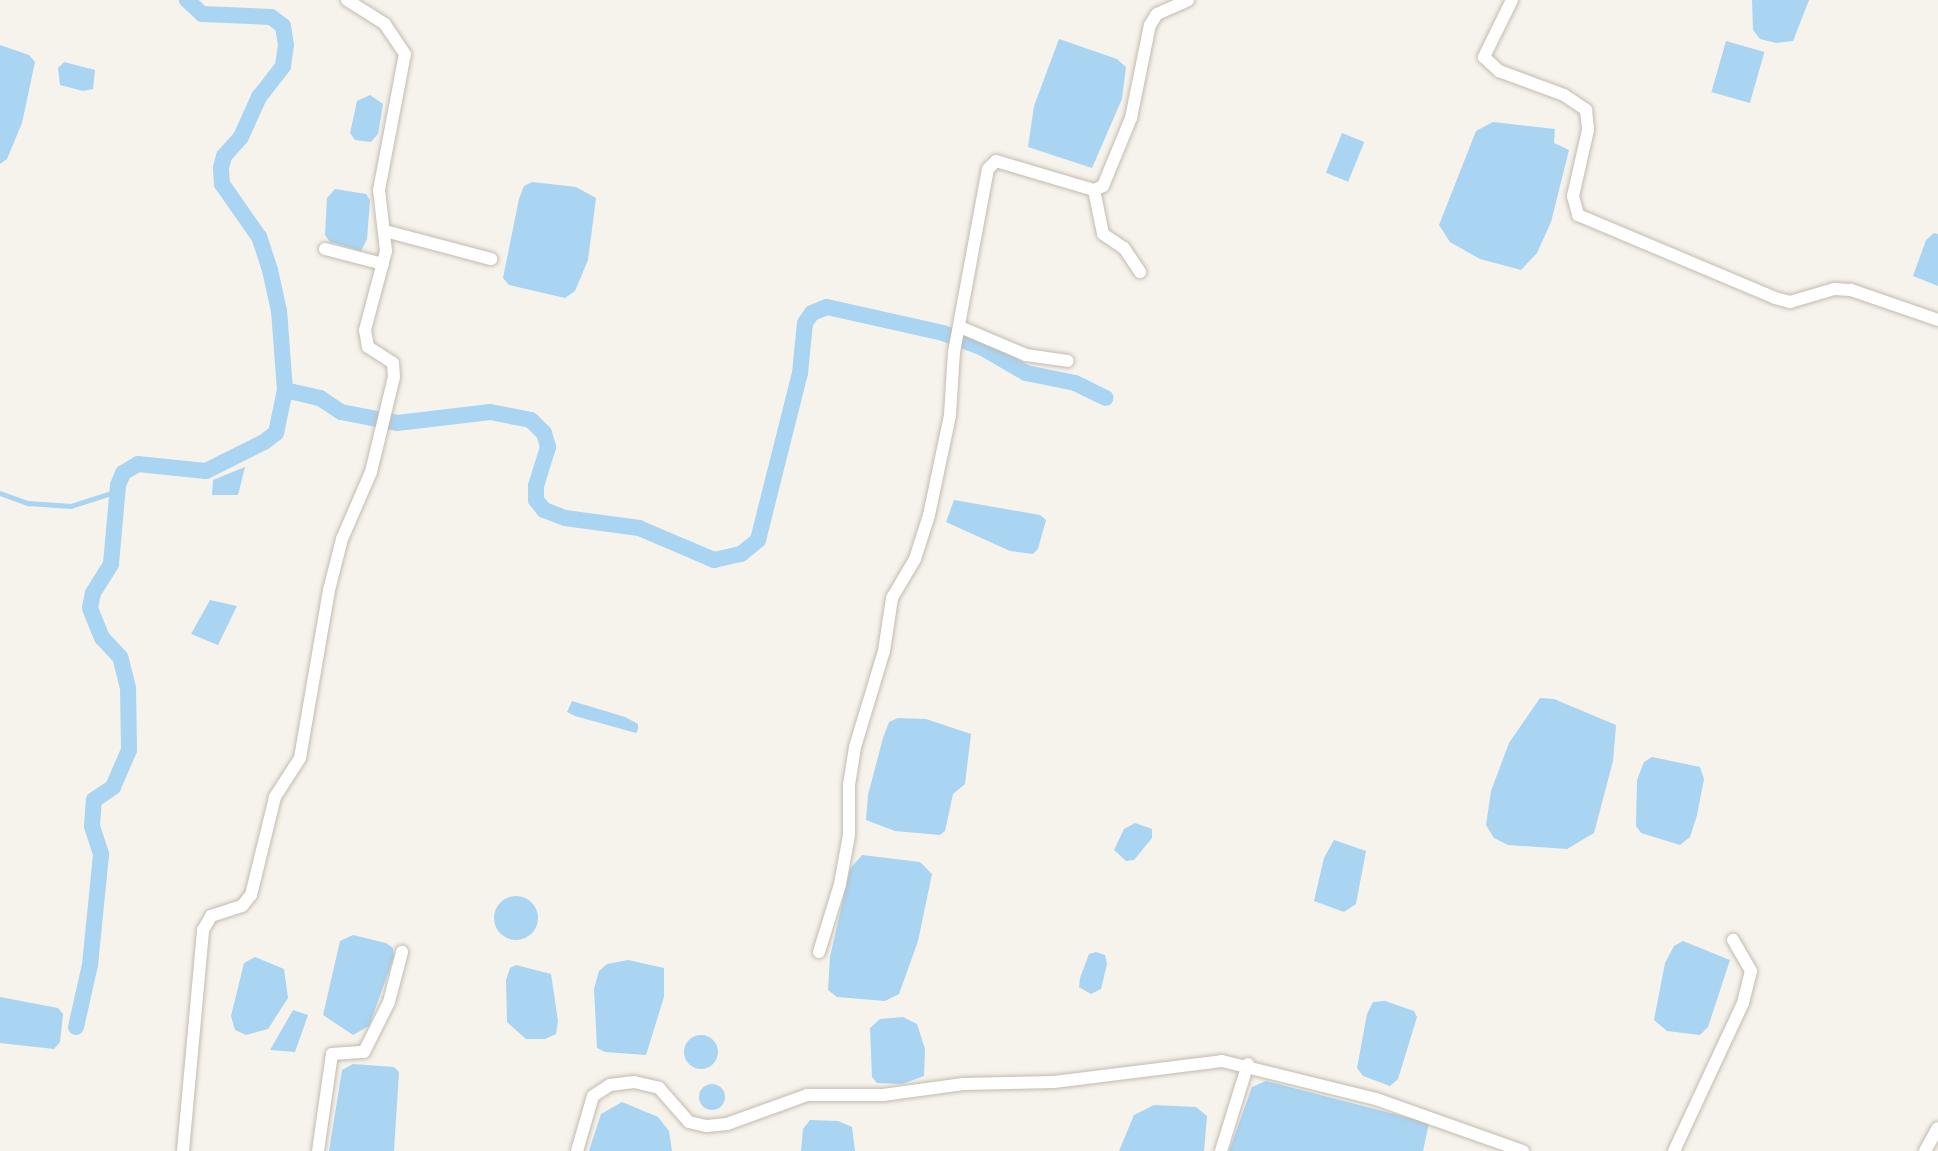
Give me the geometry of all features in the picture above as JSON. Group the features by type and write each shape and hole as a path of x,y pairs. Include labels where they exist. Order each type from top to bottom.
{"street":[{"path":"183,1151 203,930 211,916 242,906 251,895 275,797 300,758 329,590 342,539 371,472 387,409 393,363 368,347 365,330 383,264 385,231 379,190 382,158 405,54 385,24 347,0"},
{"path":"819,952 840,884 849,835 849,785 855,747 884,652 892,598 915,559 929,515 950,415 954,352 988,169 996,161 1094,190 1103,186 1128,129 1150,25 1157,14 1188,0"},
{"path":"1512,0 1484,57 1499,71 1564,94 1586,110 1588,130 1573,196 1578,215 1775,298 1790,302 1834,289 1851,290 1938,320"},
{"path":"1094,190 1103,234 1124,248 1140,272"},
{"path":"385,231 491,259"},
{"path":"325,249 383,264"},
{"path":"960,328 1026,355 1068,361"},
{"path":"1674,1151 1743,1003 1751,971 1733,940"},
{"path":"318,1151 332,1054 364,1052 371,1042 389,1002 402,952"},
{"path":"577,1151 593,1096 610,1085 634,1082 659,1088 689,1122 707,1126 727,1124 807,1095 883,1095 963,1084 1054,1082 1186,1063 1248,1064 1443,1120 1523,1151"},
{"path":"1221,1151 1248,1064"},
{"path":"1925,1151 1938,1128"}],"water":[{"path":"1752,0 1809,0 1793,41 1776,43 1760,39 1753,30"},
{"path":"1059,39 1117,59 1126,67 1122,99 1092,168 1028,147 1034,106"},
{"path":"1726,41 1764,52 1750,103 1711,92"},
{"path":"0,45 29,55 35,62 22,123 7,159 0,164"},
{"path":"64,62 95,70 93,89 83,91 60,85 58,68"},
{"path":"370,95 383,104 378,134 371,142 355,140 350,133 357,101"},
{"path":"1493,122 1555,129 1554,143 1569,150 1551,222 1537,253 1521,270 1480,259 1450,242 1439,225 1476,131"},
{"path":"1342,133 1364,142 1348,182 1326,173"},
{"path":"532,182 576,187 596,198 588,260 575,291 565,298 509,285 503,278 519,199 524,186"},
{"path":"335,189 366,194 370,200 367,239 361,251 330,242 325,235 327,198"},
{"path":"1934,233 1938,234 1938,286 1913,276 1926,240"},
{"path":"245,467 238,495 212,495 213,480"},
{"path":"954,500 1040,515 1046,520 1038,549 1033,554 1010,551 946,522"},
{"path":"210,600 237,606 218,645 191,634"},
{"path":"1540,698 1554,699 1616,725 1613,761 1594,833 1567,849 1508,845 1494,838 1486,825 1491,791 1509,743"},
{"path":"572,701 625,717 638,724 638,729 636,733 575,716 567,712"},
{"path":"898,718 926,719 971,734 965,784 953,794 945,831 940,835 895,831 866,820 868,795 883,738 889,722"},
{"path":"1652,757 1700,767 1704,779 1690,837 1680,845 1641,833 1636,826 1637,780 1644,762"},
{"path":"1135,823 1152,829 1152,838 1134,860 1126,861 1114,850 1124,829"},
{"path":"1334,840 1366,851 1356,904 1344,912 1314,901 1324,858"},
{"path":"862,855 920,862 932,874 918,941 899,994 885,1001 837,997 828,990 830,957 850,869"},
{"path":"516,896 531,903 538,918 531,933 516,940 501,933 494,918 501,903"},
{"path":"353,935 386,943 393,948 394,957 369,1026 353,1035 323,1015 340,941"},
{"path":"1683,941 1730,960 1708,1027 1700,1035 1667,1031 1654,1020 1665,963 1674,946"},
{"path":"1096,952 1105,955 1107,964 1101,989 1091,994 1079,987 1080,978 1089,954"},
{"path":"255,957 284,969 288,998 268,1029 246,1035 235,1030 231,1016 244,963"},
{"path":"628,960 664,968 664,997 646,1055 605,1052 597,1048 594,989 599,971 607,964"},
{"path":"516,965 551,974 558,1021 556,1034 545,1039 526,1039 507,1022 506,980 510,968"},
{"path":"0,997 58,1008 63,1014 60,1042 54,1049 0,1043"},
{"path":"1385,1001 1414,1011 1417,1017 1398,1079 1390,1086 1363,1076 1357,1068 1367,1014 1373,1002"},
{"path":"293,1010 308,1015 295,1052 270,1050"},
{"path":"903,1017 917,1024 925,1049 924,1076 902,1084 877,1083 872,1077 870,1028 880,1019"},
{"path":"701,1035 713,1040 718,1052 713,1064 701,1069 689,1064 684,1052 689,1040"},
{"path":"353,1064 394,1067 399,1072 394,1151 329,1151 342,1070"},
{"path":"1266,1081 1429,1123 1423,1151 1229,1151 1252,1087"},
{"path":"712,1084 721,1088 725,1097 721,1106 712,1110 703,1106 699,1097 703,1088"},
{"path":"622,1102 658,1117 669,1131 672,1151 589,1151 601,1114"},
{"path":"1154,1105 1196,1107 1207,1116 1204,1151 1119,1151 1134,1115"},
{"path":"810,1120 838,1121 852,1127 855,1151 801,1151 803,1129"}],"waterway":[{"path":"76,1027 90,965 101,854 92,826 94,800 113,787 129,750 128,688 120,657 102,638 90,608 93,593 111,564 118,485 123,473 138,464 206,471 264,442 276,433 285,390 279,311 270,270 259,237 222,184 221,168 224,156 241,137 259,97 283,66 286,45 283,26 271,17 202,14 187,0"},
{"path":"285,390 320,398 341,412 397,423 490,412 531,420 544,433 548,447 536,486 536,500 544,510 565,518 639,528 714,560 741,554 758,540 800,373 805,323 812,313 827,307 943,333 983,348 1026,373 1075,383 1106,398"},
{"path":"0,493 28,503 71,506 118,491"}]}
